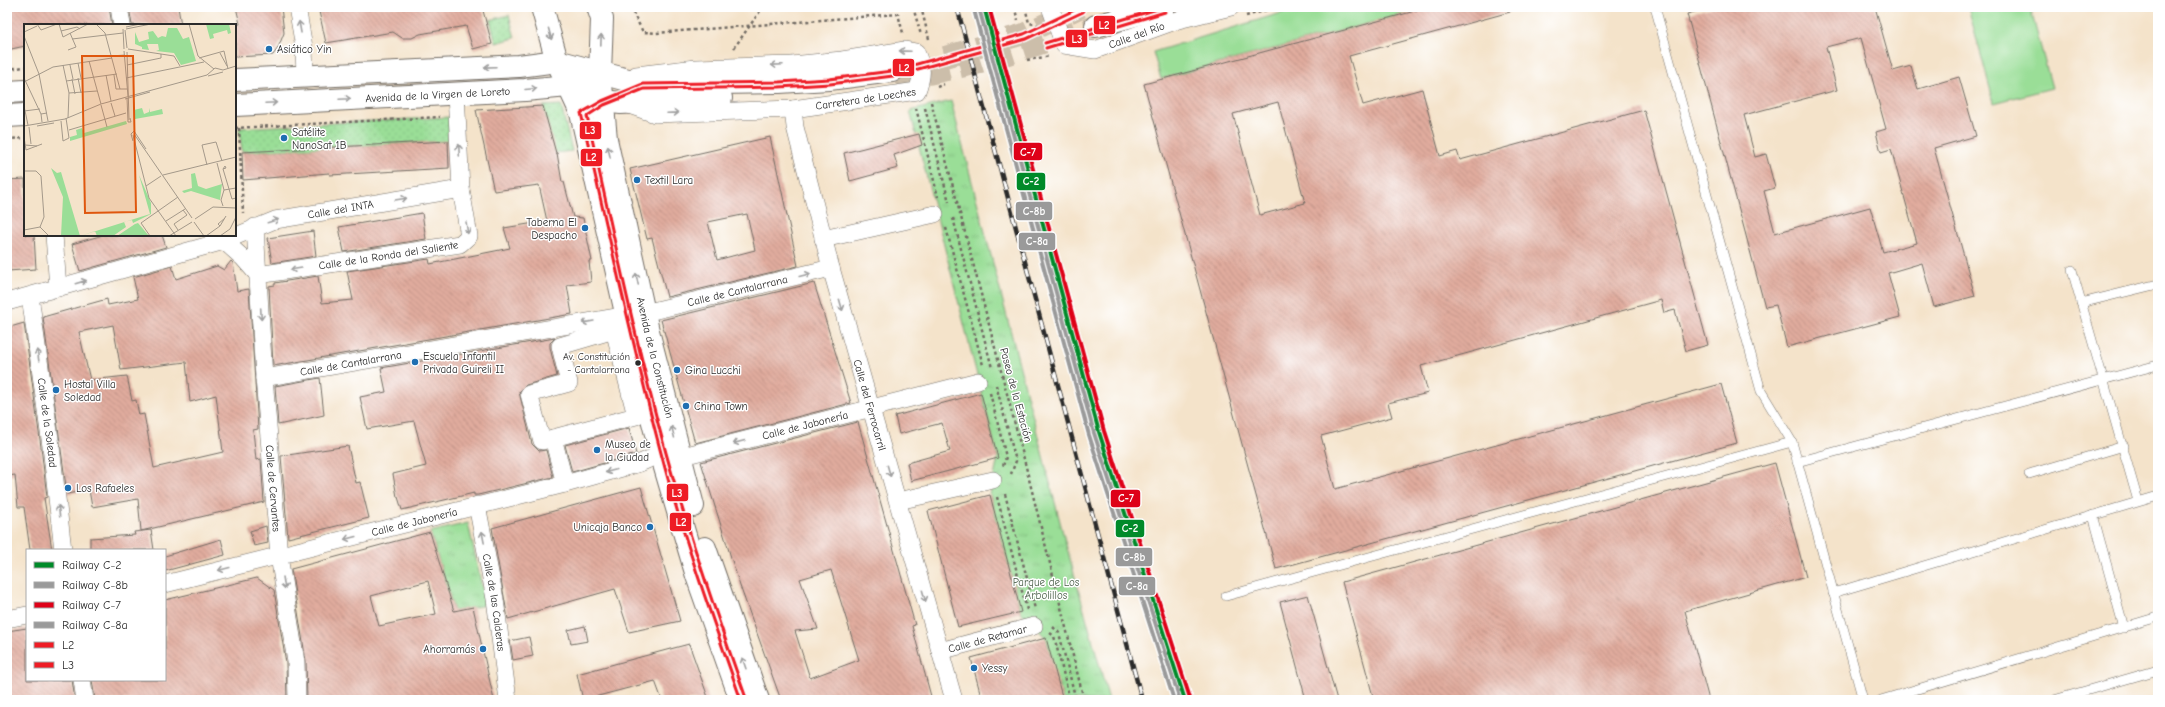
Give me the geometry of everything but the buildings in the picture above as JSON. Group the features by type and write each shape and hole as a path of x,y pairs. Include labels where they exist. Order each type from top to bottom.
{"street":[{"path":"119,7 122,24"},
{"path":"297,7 304,48 306,101"},
{"name":"Avenida de la Constitución","path":"542,7 557,61 581,113 635,314 670,455 697,576 741,700"},
{"name":"Avenida de la Constitución","path":"598,7 602,19 610,75 612,102 606,139 635,314"},
{"name":"Calle del Río","path":"1050,7 1064,45 1095,50 1178,20 1231,7"},
{"name":"Calle del Río","path":"1096,26 1164,7"},
{"name":"Carretera de Loeches","path":"568,86 612,102 655,114 793,109 917,91 923,77 923,66 916,52 905,50 842,60 792,65 696,68 610,75"},
{"path":"236,80 519,66 557,61"},
{"name":"Carretera de Loeches","path":"557,61 644,84 779,82 894,76 793,94 612,102"},
{"path":"568,86 610,75"},
{"name":"Carretera de Loeches","path":"581,113 612,102 644,84"},
{"name":"Avenida de la Virgen de Loreto","path":"236,105 456,94 568,86"},
{"path":"7,92 24,91"},
{"name":"Calle de la Ronda del Saliente","path":"258,275 460,244 469,236 461,189 456,94"},
{"name":"Calle del Ferrocarril","path":"793,109 795,127 823,239 954,700"},
{"path":"7,116 24,115"},
{"name":"Calle del INTA","path":"236,232 249,223 461,189"},
{"path":"823,239 939,210"},
{"path":"249,223 258,275"},
{"path":"54,236 58,288"},
{"name":"Calle del INTA","path":"224,241 231,236"},
{"path":"7,302 224,241 243,258 258,275"},
{"name":"Calle de Cantalarrana","path":"264,378 635,314 831,268"},
{"name":"Calle de Cervantes","path":"258,275 264,378 279,556 296,662 298,700"},
{"name":"Calle de la Soledad","path":"30,296 51,446 63,549"},
{"path":"614,330 636,416 553,438 542,441 529,394 569,383 560,346 614,330"},
{"name":"Calle de Jabonería","path":"166,584 565,484 670,455 984,379"},
{"path":"553,438 565,484"},
{"name":"Avenida de la Constitución","path":"670,455 758,700"},
{"path":"898,501 999,483"},
{"name":"Calle de las Calderas","path":"477,505 495,599 508,700"},
{"path":"7,619 26,615"},
{"name":"Calle de Retamar","path":"940,650 1039,621"},
{"path":"82,681 85,700"}],"lane":[{"path":"1655,7 1761,392 1792,442 1862,700"},
{"path":"2072,270 2103,380 2124,446 2138,502"},
{"path":"2081,303 2158,284"},
{"path":"1797,462 2158,365"},
{"path":"1226,596 1792,442"},
{"path":"2029,474 2124,446"},
{"path":"1833,593 2158,496"},
{"path":"2093,515 2124,628"},
{"path":"1881,700 2158,617"},
{"path":"2054,700 2158,670"}],"path":[{"path":"630,7 643,32 656,33 898,14 905,37"},
{"path":"913,7 921,37"},
{"path":"921,7 930,42"},
{"path":"1014,7 1018,20"},
{"path":"1025,7 1029,23"},
{"path":"1027,60 1056,55"},
{"path":"7,69 24,67"},
{"name":"Paseo de la Estación","path":"931,100 1024,459 1084,700"},
{"path":"923,101 950,207"},
{"path":"908,107 920,104"},
{"path":"916,106 939,210 1006,457 999,483 1035,610 1039,621 1054,636 1070,700"},
{"path":"249,223 239,128 458,117"},
{"path":"7,139 24,138"},
{"path":"952,215 992,369"},
{"path":"996,384 1016,461 1010,476"},
{"path":"999,483 1039,621 1059,633 1076,700"}],"green space":[{"path":"1301,7 1430,7 1161,79 1153,52"},
{"path":"1968,7 2030,7 2052,88 1994,103"},
{"path":"509,15 515,38 496,43 490,20"},
{"name":"Parque de Los Arbolillos","path":"951,101 1065,541 1109,700 1063,700 1059,683 1043,687 1052,660 1046,638 1021,612 990,495 998,458 910,111"},
{"path":"561,105 572,151 555,153 543,106"},
{"path":"450,117 448,141 242,152 239,128"},
{"path":"468,523 486,605 454,611 430,532"}],"tunnel":[{"path":"945,57 1024,34 1081,7"},
{"path":"895,81 980,63 1096,26"}],"railway":[{"path":"957,7 1142,700"}],"rail line":[{"name":"C-2","path":"984,7 1099,432 1185,700"},
{"name":"C-7","path":"989,7 1104,431 1190,698"},
{"name":"C-8b","path":"979,8 1094,433 1180,700"},
{"name":"C-8a","path":"974,10 1089,435 1174,700"}],"transit line":[{"name":"L2","path":"741,700 688,546 661,453 629,326 581,113 602,101 643,84 779,82 829,79 892,71 1024,34 1081,7"},
{"name":"L2","path":"1045,43 1164,7"},
{"name":"L3","path":"746,698 724,637 684,515 666,453 634,327 587,116 604,105 644,89 779,87 830,84 893,76 1026,39 1083,12"},
{"name":"L3","path":"1046,48 1165,12"}],"place":[{"name":"Asiático Yin","path":"269,49"},
{"name":"Satélite NanoSat 1B","path":"284,138"},
{"name":"Textil Lara","path":"637,180"},
{"name":"Taberna El Despacho","path":"585,228"},
{"name":"Escuela Infantil Privada Guireli II","path":"415,362"},
{"name":"Av. Constitución - Cantalarrana","path":"638,363"},
{"name":"Gina Lucchi","path":"677,370"},
{"name":"Hostal Villa Soledad","path":"56,390"},
{"name":"China Town","path":"686,406"},
{"name":"Museo de la Ciudad","path":"597,450"},
{"name":"Los Rafaeles","path":"68,488"},
{"name":"Unicaja Banco","path":"650,527"},
{"name":"Ahorramás","path":"483,649"},
{"name":"Yessy","path":"974,668"}]}
